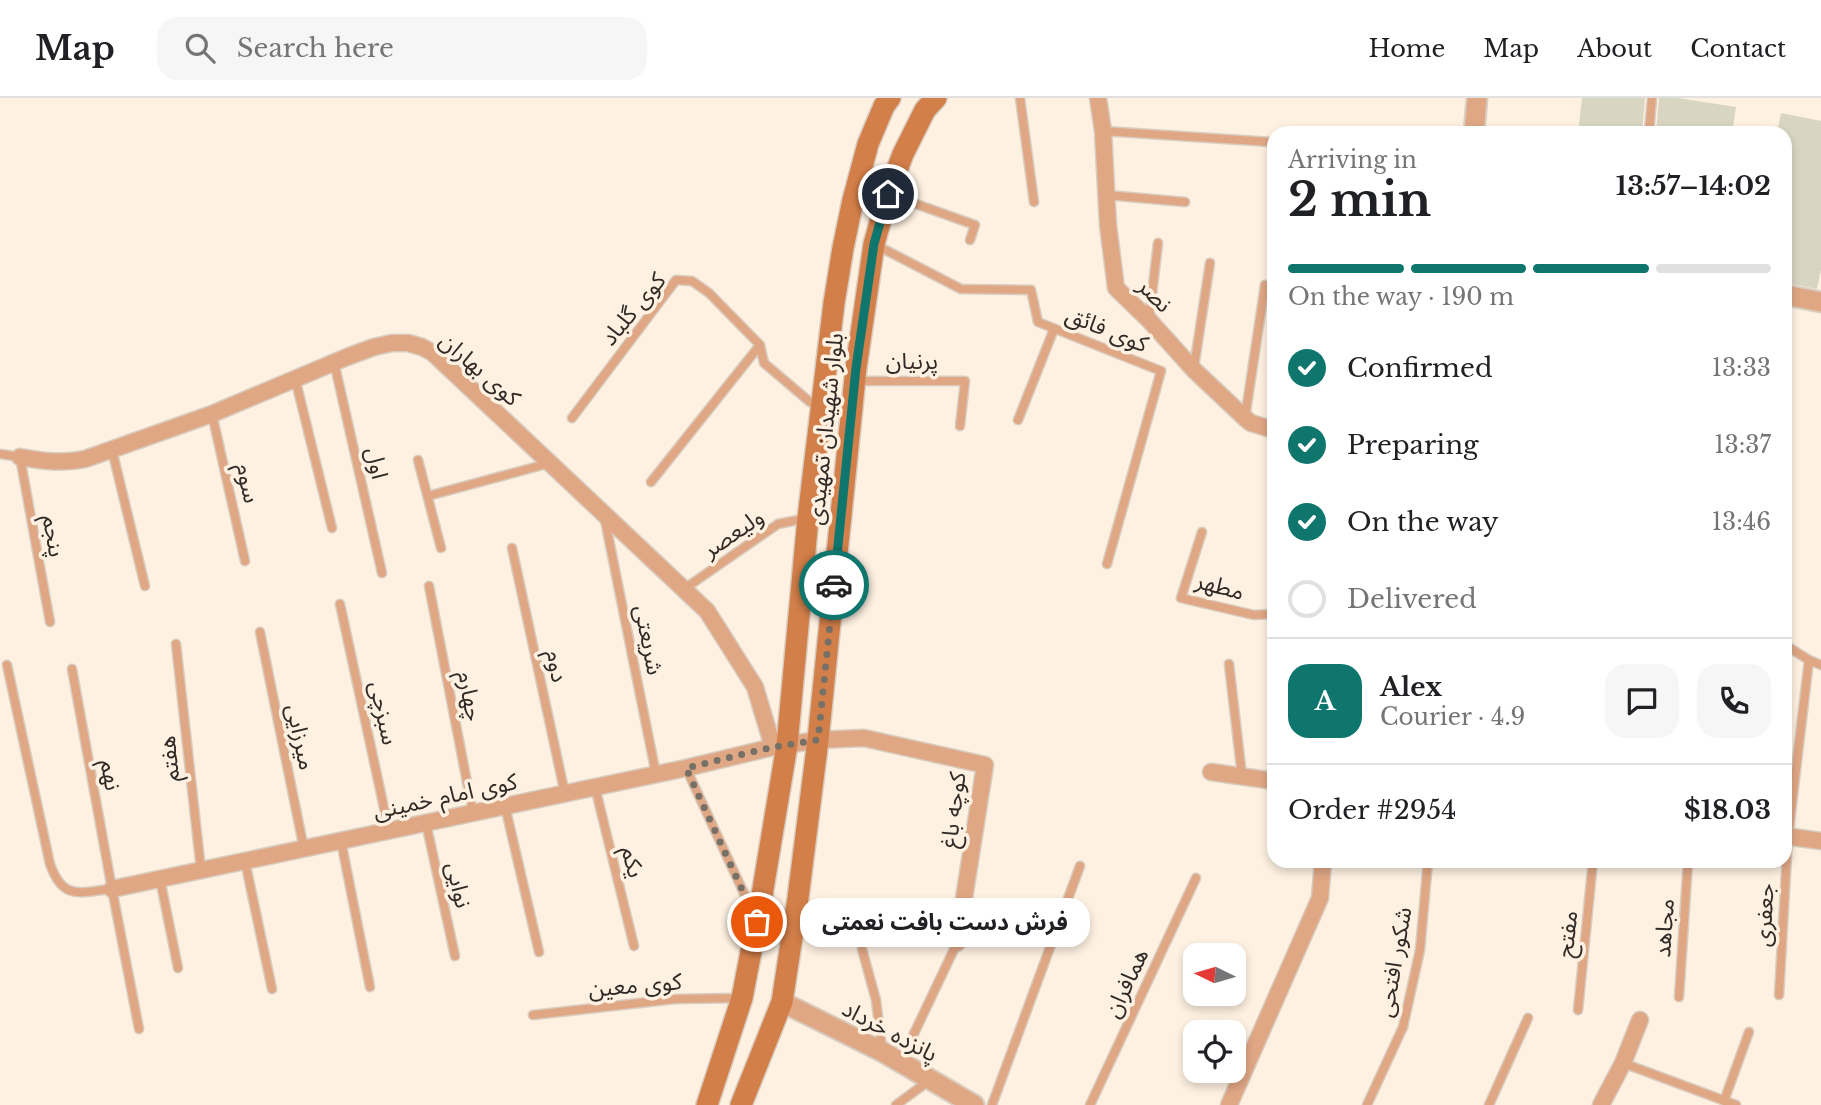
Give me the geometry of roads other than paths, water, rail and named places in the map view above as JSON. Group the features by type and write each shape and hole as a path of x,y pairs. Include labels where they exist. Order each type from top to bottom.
{"main road":[{"name":"بلوار شهیدان تمهیدی","path":"741,1105 782,1002 818,740 855,381 874,244 903,154 926,110 936,98"},
{"name":"بلوار شهیدان تمهیدی","path":"707,1105 742,998 757,922 836,289 853,200 868,144 886,101"}],"street":[{"name":"نصر","path":"1098,98 1116,288 1194,370 1245,418 1251,423 1267,428"},
{"path":"1475,126 1477,98"},
{"path":"1792,297 1821,303"},
{"name":"کوی بهاران","path":"20,457 55,463 70,462 212,414 374,347 392,343 408,343 422,347 433,353 707,611 755,687 780,746"},
{"name":"کوچه باغ","path":"818,740 864,738 985,765 957,943"},
{"name":"کوی امام خمینی","path":"112,889 818,740"},
{"path":"1211,772 1267,780"},
{"path":"1792,837 1821,841"},
{"path":"1229,1105 1320,898 1322,868"},
{"name":"پانزده خرداد","path":"782,1002 883,1052 974,1105"},
{"path":"1601,1105 1623,1063 1640,1020"}],"lane":[{"path":"1020,98 1034,202"},
{"path":"1650,126 1652,98"},
{"path":"1102,131 1267,142"},
{"path":"888,194 975,225 970,240"},
{"path":"1107,195 1185,202"},
{"path":"1149,320 1158,243"},
{"name":"کوی فائق","path":"874,244 961,289 1031,290 1038,322 1161,372 1107,564"},
{"path":"1194,370 1210,263"},
{"name":"کوی گلباد","path":"572,418 676,280 692,281 709,293 760,345 764,363 810,402 822,404"},
{"path":"1245,418 1265,285"},
{"path":"1018,420 1055,328"},
{"path":"651,482 760,345"},
{"name":"اول","path":"334,362 382,573"},
{"path":"295,378 332,528"},
{"name":"پرنیان","path":"855,381 965,381 960,426"},
{"name":"سوم","path":"212,414 245,561"},
{"path":"112,450 145,586"},
{"path":"0,454 20,457"},
{"name":"پنجم","path":"20,457 50,622"},
{"path":"418,460 440,548"},
{"path":"428,496 550,463"},
{"name":"شریعتی","path":"604,513 656,774"},
{"name":"ولیعصر","path":"684,589 778,524 807,518"},
{"name":"مطهر","path":"1202,532 1181,598 1254,615 1267,614"},
{"name":"دوم","path":"512,548 565,794"},
{"name":"چهارم","path":"429,586 473,813"},
{"name":"سبزچی","path":"340,604 389,831"},
{"name":"میرزایی","path":"260,632 304,849"},
{"name":"هفتم","path":"176,644 201,870"},
{"path":"1792,650 1821,665"},
{"name":"جعفری","path":"1792,788 1808,660"},
{"path":"1228,664 1242,776"},
{"path":"7,665 54,876 64,889 72,891 112,889"},
{"name":"نهم","path":"72,669 139,1029"},
{"path":"686,768 757,922"},
{"name":"یکم","path":"595,787 634,946"},
{"path":"505,806 539,951"},
{"name":"نوایی","path":"426,823 455,956"},
{"path":"341,841 370,987"},
{"path":"245,861 272,989"},
{"path":"992,1105 1080,866"},
{"name":"شکور افتحی","path":"1367,1105 1403,1027 1420,950 1427,868"},
{"name":"مفتح","path":"1578,1010 1592,868"},
{"name":"مجاهد","path":"1679,998 1688,868"},
{"name":"جعفری","path":"1779,995 1785,868"},
{"name":"همافران","path":"1090,1105 1196,878"},
{"path":"160,879 178,968"},
{"path":"900,1063 957,943"},
{"path":"862,949 876,1000 883,1052"},
{"name":"کوی معین","path":"533,1015 675,999 742,998"},
{"path":"1489,1105 1528,1018"},
{"path":"1724,1101 1749,1032"},
{"path":"1623,1063 1736,1105"},
{"path":"896,1105 930,1080"}],"place":[{"name":"فرش دست بافت نعمتی","path":"757,922"}]}
